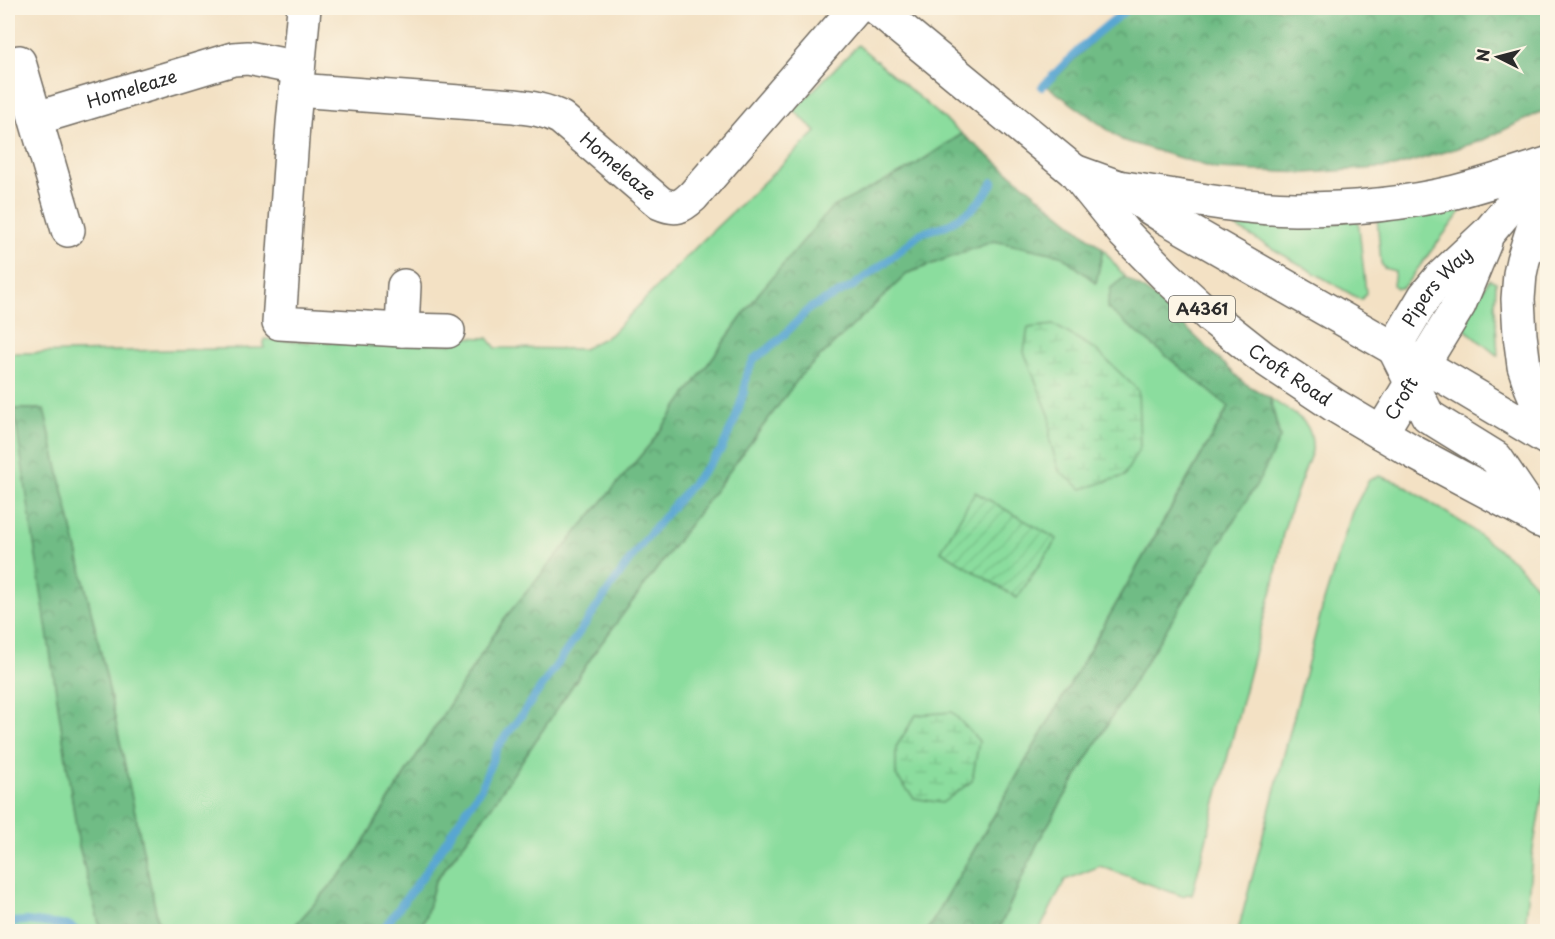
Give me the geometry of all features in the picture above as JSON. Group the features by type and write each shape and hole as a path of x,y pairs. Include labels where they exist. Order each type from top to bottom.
{"main road":[{"path":"304,8 279,322 448,331"},
{"name":"Homeleaze","path":"37,118 233,59 249,58 297,79 537,109 551,113 561,118 660,203 675,207 682,205 693,196 856,8"},
{"name":"Croft Road","path":"876,8 1074,171 1125,234 1166,276 1210,316 1273,365 1334,405 1415,453 1543,522"},
{"path":"19,62 68,230"},
{"path":"1118,187 1253,206 1295,209 1331,208 1400,202 1444,194 1548,166"},
{"name":"Pipers Way","path":"1394,348 1425,296 1439,279 1489,232 1530,183 1548,166"},
{"name":"Croft Road","path":"1074,171 1118,187 1163,216 1394,348 1418,375 1548,439"},
{"path":"1548,183 1523,260 1518,299 1524,366 1548,427"},
{"name":"Pipers Way","path":"1418,375 1459,305 1489,232"},
{"path":"402,330 404,286"},
{"path":"1418,375 1426,412 1430,418 1496,458 1543,522"},
{"name":"Croft","path":"1381,433 1418,375"}],"green space":[{"path":"1127,8 1547,8 1547,109 1481,141 1394,167 1306,173 1216,169 1122,140 1047,86"},
{"path":"858,45 962,134 912,167 759,293 652,442 504,619 350,864 290,931 160,931 105,671 44,409 15,409 79,846 101,931 8,931 8,342 10,353 264,348 264,339 452,344 454,337 488,338 496,348 583,349 610,335 701,242 816,132 794,110"},
{"path":"962,134 1103,249 1096,283 1061,255 994,241 908,273 801,375 597,649 491,807 435,881 425,919 417,931 290,931 350,864 504,619 652,442 759,293 831,208 912,167"},
{"path":"1466,205 1407,283 1402,288 1393,285 1395,271 1384,268 1381,263 1377,217"},
{"path":"1358,218 1366,293 1361,300 1237,228 1234,223 1236,219"},
{"path":"994,241 1061,255 1096,283 1103,249 1125,277 1111,288 1107,308 1229,406 927,931 417,932 425,919 435,882 491,807 597,649 801,375 908,273"},
{"path":"1125,277 1153,296 1244,383 1270,398 1280,438 1260,479 1113,715 1039,840 998,931 927,931 1229,407 1107,308 1111,288"},
{"path":"1489,279 1496,282 1498,356 1462,327"},
{"path":"1054,325 1095,349 1138,390 1140,447 1124,476 1082,489 1059,471 1050,441 1050,417 1024,352 1028,328"},
{"path":"1270,398 1300,418 1305,424 1312,440 1312,451 1283,533 1274,583 1192,895 1182,896 1100,866 1065,880 1039,931 998,932 1039,840 1280,438"},
{"path":"14,409 44,409 105,671 160,931 101,931 79,846"},
{"path":"1379,476 1400,483 1466,525 1516,563 1541,591 1548,612 1547,769 1532,855 1525,931 1238,931 1324,601 1352,512 1369,480"},
{"path":"975,492 1057,539 1017,598 941,551"},
{"path":"952,712 979,741 972,781 942,803 914,798 896,776 896,747 916,715"}],"waterway":[{"path":"1042,87 1095,35 1130,8"},
{"path":"381,932 422,877 481,788 498,746 629,561 721,450 735,420 744,392 746,375 754,359 781,338 810,308 853,286 921,233 947,225 972,209 993,182"},
{"path":"8,922 26,921 70,926 78,932"}]}
